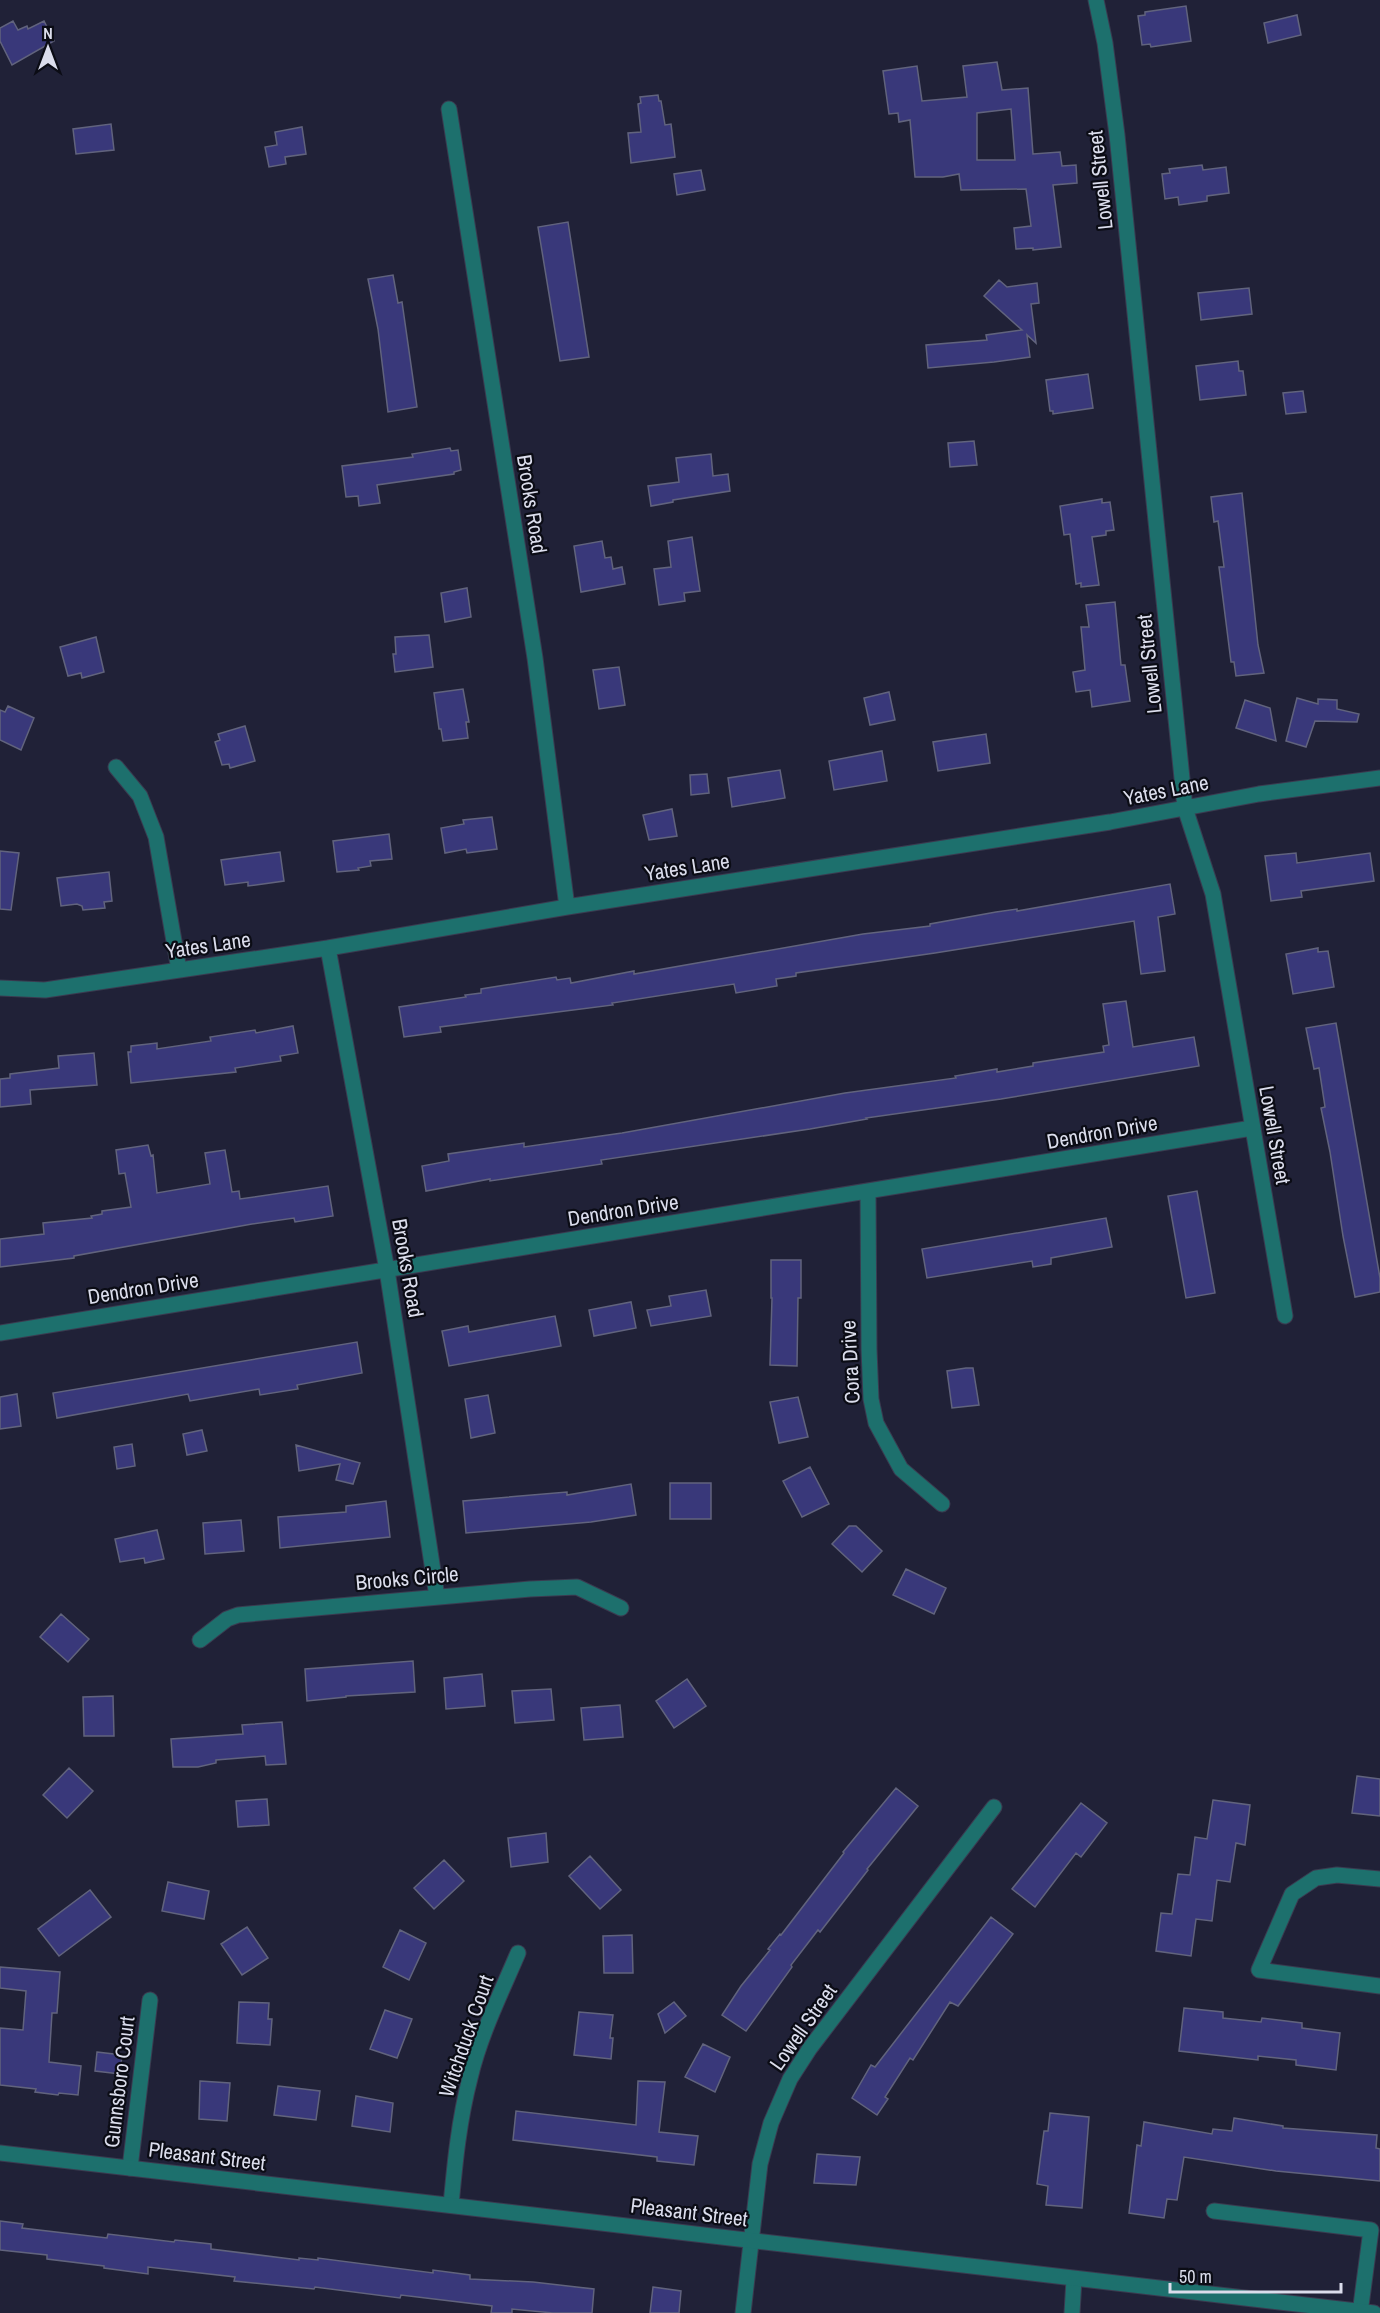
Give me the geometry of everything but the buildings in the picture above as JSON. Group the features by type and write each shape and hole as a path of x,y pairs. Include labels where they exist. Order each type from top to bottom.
{"street":[{"name":"Lowell Street","path":"1096,0 1105,43 1117,135 1185,808 1213,894 1285,1316"},
{"name":"Brooks Road","path":"449,109 535,658 567,907"},
{"path":"116,767 140,796 156,837 179,970"},
{"name":"Yates Lane","path":"0,988 45,990 328,948 567,907 1110,822 1259,794 1380,778"},
{"name":"Brooks Road","path":"328,948 387,1270 438,1597"},
{"name":"Dendron Drive","path":"0,1333 1252,1128"},
{"name":"Cora Drive","path":"868,1192 869,1349 871,1399 876,1423 901,1469 942,1504"},
{"name":"Brooks Circle","path":"200,1640 227,1618 238,1615 530,1589 577,1587 621,1608"},
{"name":"Lowell Street","path":"742,2313 760,2164 771,2123 790,2079 810,2048 994,1807"},
{"path":"1380,1880 1337,1875 1316,1878 1292,1894 1259,1970 1380,1986"},
{"name":"Witchduck Court","path":"451,2205 459,2124 470,2075 488,2022 518,1953"},
{"name":"Gunnsboro Court","path":"130,2168 150,2000"},
{"name":"Pleasant Street","path":"0,2153 1365,2312"},
{"path":"1214,2211 1371,2230 1365,2312"},
{"path":"1072,2313 1074,2279"}]}
